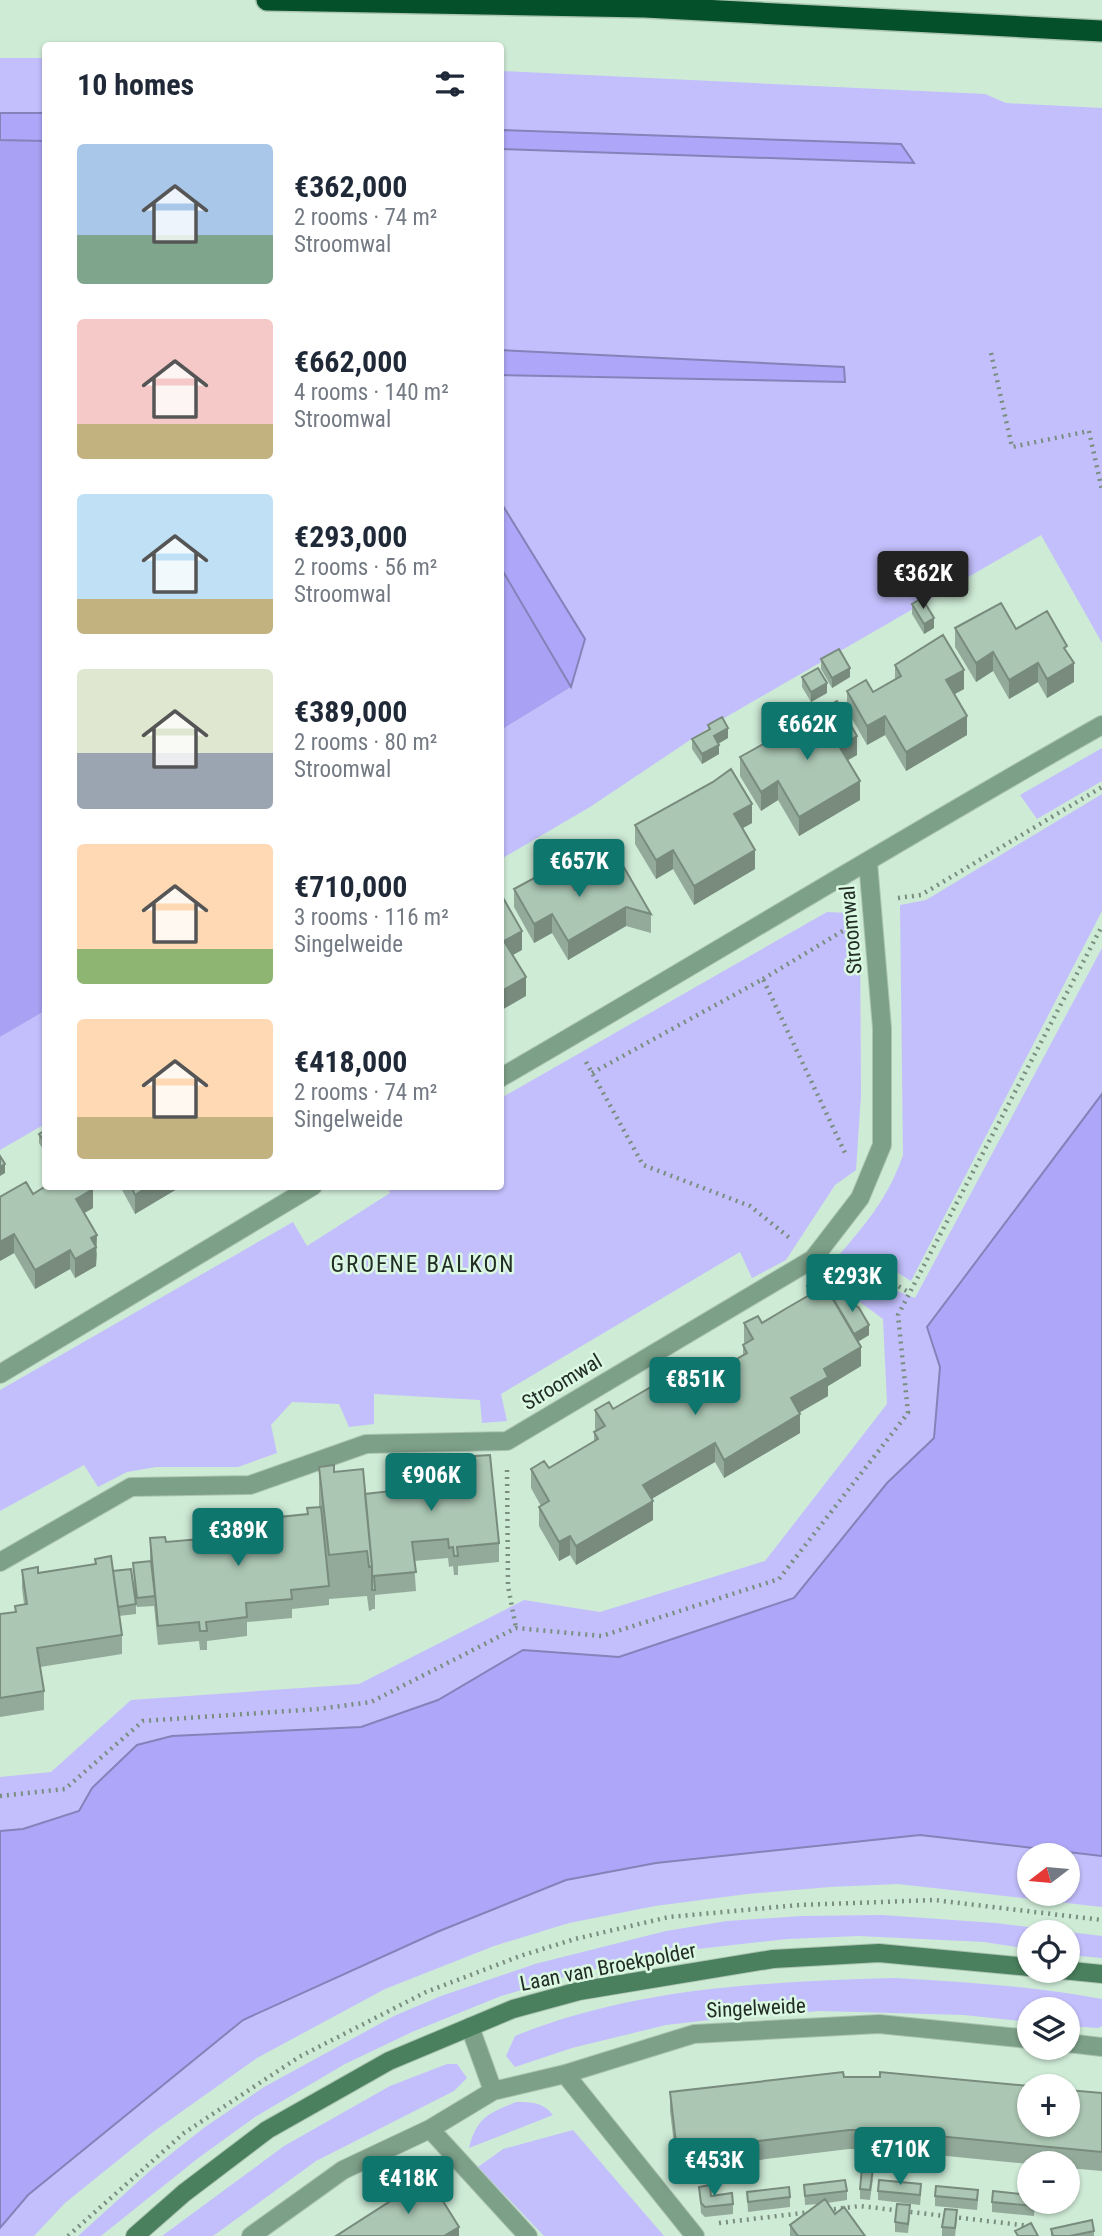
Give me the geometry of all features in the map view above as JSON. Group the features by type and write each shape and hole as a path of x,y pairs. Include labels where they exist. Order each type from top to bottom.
{"highway":[{"path":"267,0 645,7 1102,31"}],"main road":[{"name":"Laan van Broekpolder","path":"135,2236 184,2193 267,2130 389,2061 513,2009 579,1991 773,1959 879,1953 1017,1966"},
{"path":"1080,1972 1102,1974"}],"street":[{"name":"Stroomwal","path":"504,1076 1102,725"},
{"name":"Stroomwal","path":"0,1562 131,1487 250,1485 366,1444 507,1441 813,1259 863,1190 882,1145 882,1028 868,862"},
{"path":"0,1374 306,1190"},
{"name":"Singelweide","path":"251,2236 343,2170 430,2129 493,2091 565,2074 694,2034 879,2024 1017,2038"},
{"path":"470,2027 493,2091"},
{"path":"1080,2044 1102,2047"},
{"path":"565,2074 692,2232"},
{"path":"430,2129 528,2236"}],"path":[{"path":"992,352 1012,447 1089,431 1102,490"},
{"path":"592,1073 763,979 895,898 921,895 1102,787"},
{"path":"0,1796 65,1789 143,1721 318,1709 372,1702 516,1628 602,1636 779,1579 908,1413 898,1315 1102,926"},
{"path":"763,979 863,1190"},
{"path":"572,1037 643,1165 750,1206 788,1237"},
{"path":"813,1259 846,1284 881,1276 910,1293"},
{"path":"507,1441 508,1586 516,1628"},
{"path":"692,2232 756,2217 860,2206 1031,2226"}],"shaded area":[{"path":"0,58 42,58 42,113 0,113"},
{"path":"504,71 985,94 1006,103 1102,108 1102,643 1041,535 714,724 590,807 504,857 504,728 571,687 585,639 504,506 504,375 845,381 843,367 504,350 504,149 914,163 900,144 504,130"},
{"path":"0,113 42,113 42,141 0,140"},
{"path":"504,130 901,144 914,163 504,149"},
{"path":"0,140 42,141 42,1012 0,1037"},
{"path":"504,350 844,367 845,382 504,375"},
{"path":"504,507 585,639 571,687 504,573"},
{"path":"504,573 571,687 504,728"},
{"path":"1102,748 1102,781 1037,819 1020,795"},
{"path":"1102,794 1102,911 911,1281 890,1268 849,1275 834,1261 882,1199 903,1155 900,905 926,900"},
{"path":"827,912 849,913 860,928 861,1095 856,1170 835,1185 786,1260 752,1278 740,1252 501,1394 507,1421 482,1423 480,1400 374,1394 374,1424 349,1427 339,1404 292,1402 271,1425 277,1453 238,1467 156,1467 127,1472 98,1487 84,1465 0,1511 0,1390 293,1222 307,1246 390,1193 388,1190 504,1190 504,1096"},
{"path":"1102,948 1102,1094 927,1327 940,1367 934,1438 887,1483 794,1598 619,1657 523,1651 438,1700 361,1727 172,1736 137,1745 92,1788 79,1811 23,1829 0,1831 0,1777 51,1772 131,1700 359,1684 524,1600 600,1612 765,1561 887,1404 883,1319 849,1294 879,1284 915,1298"},
{"path":"42,1012 42,1126 0,1150 0,1037"},
{"path":"1102,1094 1102,1856 1080,1853 1080,1843 1017,1843 1017,1846 920,1835 656,1863 566,1880 437,1932 243,2020 28,2195 0,2228 0,1831 23,1829 79,1811 92,1788 137,1745 172,1736 361,1727 438,1700 523,1650 619,1657 794,1598 887,1483 934,1438 940,1367 927,1327"},
{"path":"920,1835 1017,1846 1017,1897 898,1884 747,1894 655,1906 569,1923 494,1946 385,1989 257,2058 153,2132 65,2203 34,2236 0,2236 0,2228 27,2195 243,2020 437,1932 566,1880 656,1863"},
{"path":"1080,1853 1102,1856 1102,1907 1080,1905"},
{"path":"882,1915 1017,1926 1017,1947 984,1942 859,1936 787,1939 662,1953 571,1975 501,1996 412,2032 345,2064 255,2117 197,2159 101,2236 78,2236 152,2169 205,2127 264,2087 394,2016 441,1996 535,1964 666,1931 727,1921 801,1916"},
{"path":"1080,1933 1102,1936 1102,1958 1080,1956"},
{"path":"894,1978 972,1983 1076,1995 1102,1999 1102,2026 1080,2027 1080,1997 1017,1997 1017,2021 964,2015 820,2011 666,2025 572,2048 515,2067 506,2056 515,2036 607,2007 702,1990"},
{"path":"447,2064 457,2064 467,2078 454,2091 316,2161 213,2236 162,2236 284,2146 390,2086"},
{"path":"516,2102 541,2105 553,2115 469,2148 476,2129 485,2118"},
{"path":"573,2130 664,2236 544,2236 478,2167 503,2149"}],"building":[{"path":"922,598 934,618 924,624 912,604"},
{"path":"1001,603 1016,629 1047,611 1074,663 1047,679 1038,663 1009,680 993,652 976,663 955,628"},
{"path":"943,635 964,670 946,680 967,716 906,752 885,716 867,726 847,691 866,680 873,692 901,676 895,665"},
{"path":"839,649 850,668 832,678 821,659"},
{"path":"818,668 827,683 811,692 802,677"},
{"path":"837,701 857,736 839,746 860,781 799,817 778,781 761,792 740,757 790,729 797,740 824,724 817,712"},
{"path":"722,717 728,728 714,736 719,745 702,754 692,739 710,729 708,725"},
{"path":"731,769 752,804 734,814 755,850 694,886 673,850 656,860 635,825 713,782"},
{"path":"560,864 575,890 622,864 651,914 626,907 568,941 552,914 534,924 514,889"},
{"path":"504,900 522,931 504,941"},
{"path":"504,941 526,977 504,990"},
{"path":"26,1182 33,1194 42,1188 91,1190 76,1199 97,1235 91,1238 96,1247 75,1259 70,1250 35,1270 14,1234 0,1242 0,1197"},
{"path":"821,1279 861,1347 824,1369 828,1377 791,1398 800,1414 724,1460 715,1443 643,1485 653,1501 576,1546 570,1536 559,1542 539,1507 549,1501 531,1469 544,1461 549,1468 598,1439 594,1432 605,1426 595,1410 609,1402 613,1409 663,1380 659,1373 672,1365 682,1381 692,1374 696,1382 747,1353 743,1345 753,1339 744,1323 758,1316 762,1323 811,1294 807,1286"},
{"path":"843,1295 859,1308 869,1325 854,1334 834,1300"},
{"path":"490,1455 499,1543 457,1547 458,1556 454,1556 448,1539 412,1542 416,1572 374,1576 375,1590 372,1590 365,1494 392,1491 391,1486 403,1484 402,1463 417,1462 418,1468 475,1462 475,1456"},
{"path":"334,1465 334,1472 363,1469 372,1566 369,1567 367,1551 329,1555 319,1467"},
{"path":"321,1507 329,1586 291,1590 292,1599 246,1603 247,1617 206,1622 207,1631 200,1631 199,1622 158,1626 150,1538 165,1537 166,1542 224,1537 223,1531 236,1529 234,1515 250,1514 250,1520 308,1514 307,1508"},
{"path":"111,1556 122,1635 37,1648 44,1691 0,1698 0,1614 16,1612 15,1606 27,1604 22,1570 38,1567 38,1573 96,1564 95,1559"},
{"path":"151,1561 155,1596 137,1598 133,1563"},
{"path":"131,1569 136,1604 118,1607 113,1571"},
{"path":"843,2072 844,2077 880,2077 880,2072 1017,2085 1017,2137 1080,2137 1080,2091 1102,2093 1102,2152 875,2130 849,2130 677,2151 670,2092"},
{"path":"862,2168 873,2169 870,2190 860,2189"},
{"path":"428,2177 459,2227 444,2236 336,2236"},
{"path":"845,2180 847,2191 805,2196 804,2185"},
{"path":"879,2180 921,2184 920,2195 878,2191"},
{"path":"710,2185 711,2196 732,2193 733,2204 705,2207 701,2203 699,2187"},
{"path":"936,2186 978,2190 977,2200 935,2196"},
{"path":"789,2187 790,2197 748,2202 747,2192"},
{"path":"993,2191 1017,2194 1017,2204 992,2202"},
{"path":"825,2199 835,2214 844,2207 865,2236 798,2236 790,2225"},
{"path":"897,2204 910,2205 908,2224 895,2222"},
{"path":"945,2209 957,2210 955,2228 942,2227"},
{"path":"1092,2220 1094,2231 1053,2236 1051,2229"},
{"path":"1031,2223 1038,2236 1018,2236 1015,2231"}],"district":[{"name":"GROENE BALKON","path":"423,1264"}]}
